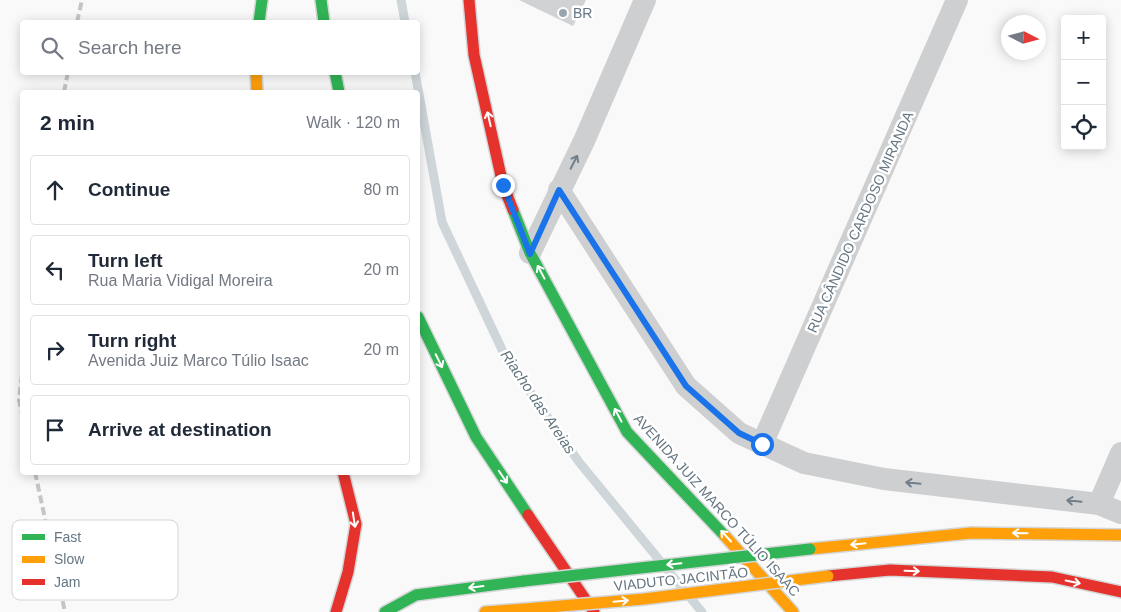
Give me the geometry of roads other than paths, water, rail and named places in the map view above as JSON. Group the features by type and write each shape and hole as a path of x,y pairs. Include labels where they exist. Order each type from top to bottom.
{"main road":[{"path":"259,20 262,0"},
{"path":"321,0 324,20"},
{"name":"AVENIDA JUIZ MARCO TÚLIO ISAAC","path":"469,0 474,55 503,185 530,254 627,432 743,555 793,612"},
{"path":"256,75 258,90"},
{"path":"335,75 338,90"},
{"path":"420,321 476,437 594,612"},
{"path":"336,612 348,572 356,524 344,475"},
{"name":"VIADUTO JACINTÃO","path":"385,612 416,595 524,581 971,532 1121,535"},
{"name":"VIADUTO JACINTÃO","path":"486,612 644,599 890,570 1052,577 1121,592"}],"street":[{"path":"530,254 584,141 645,0"},
{"name":"RUA CÂNDIDO CARDOSO MIRANDA","path":"762,444 957,0"},
{"path":"559,190 686,386 739,433 804,463 884,479 1099,504 1121,513"},
{"path":"1099,504 1121,453"}],"waterway":[{"name":"Riacho das Areias","path":"401,0 405,20"},
{"name":"Riacho das Areias","path":"416,75 418,90"},
{"name":"Riacho das Areias","path":"420,100 442,222 505,356 579,462 702,612"}],"railway":[{"path":"77,20 82,0"},
{"path":"64,90 67,75"},
{"path":"20,392 20,405"},
{"path":"36,475 45,520"},
{"path":"62,600 65,612"}],"place":[{"name":"BR","path":"563,13"}]}
